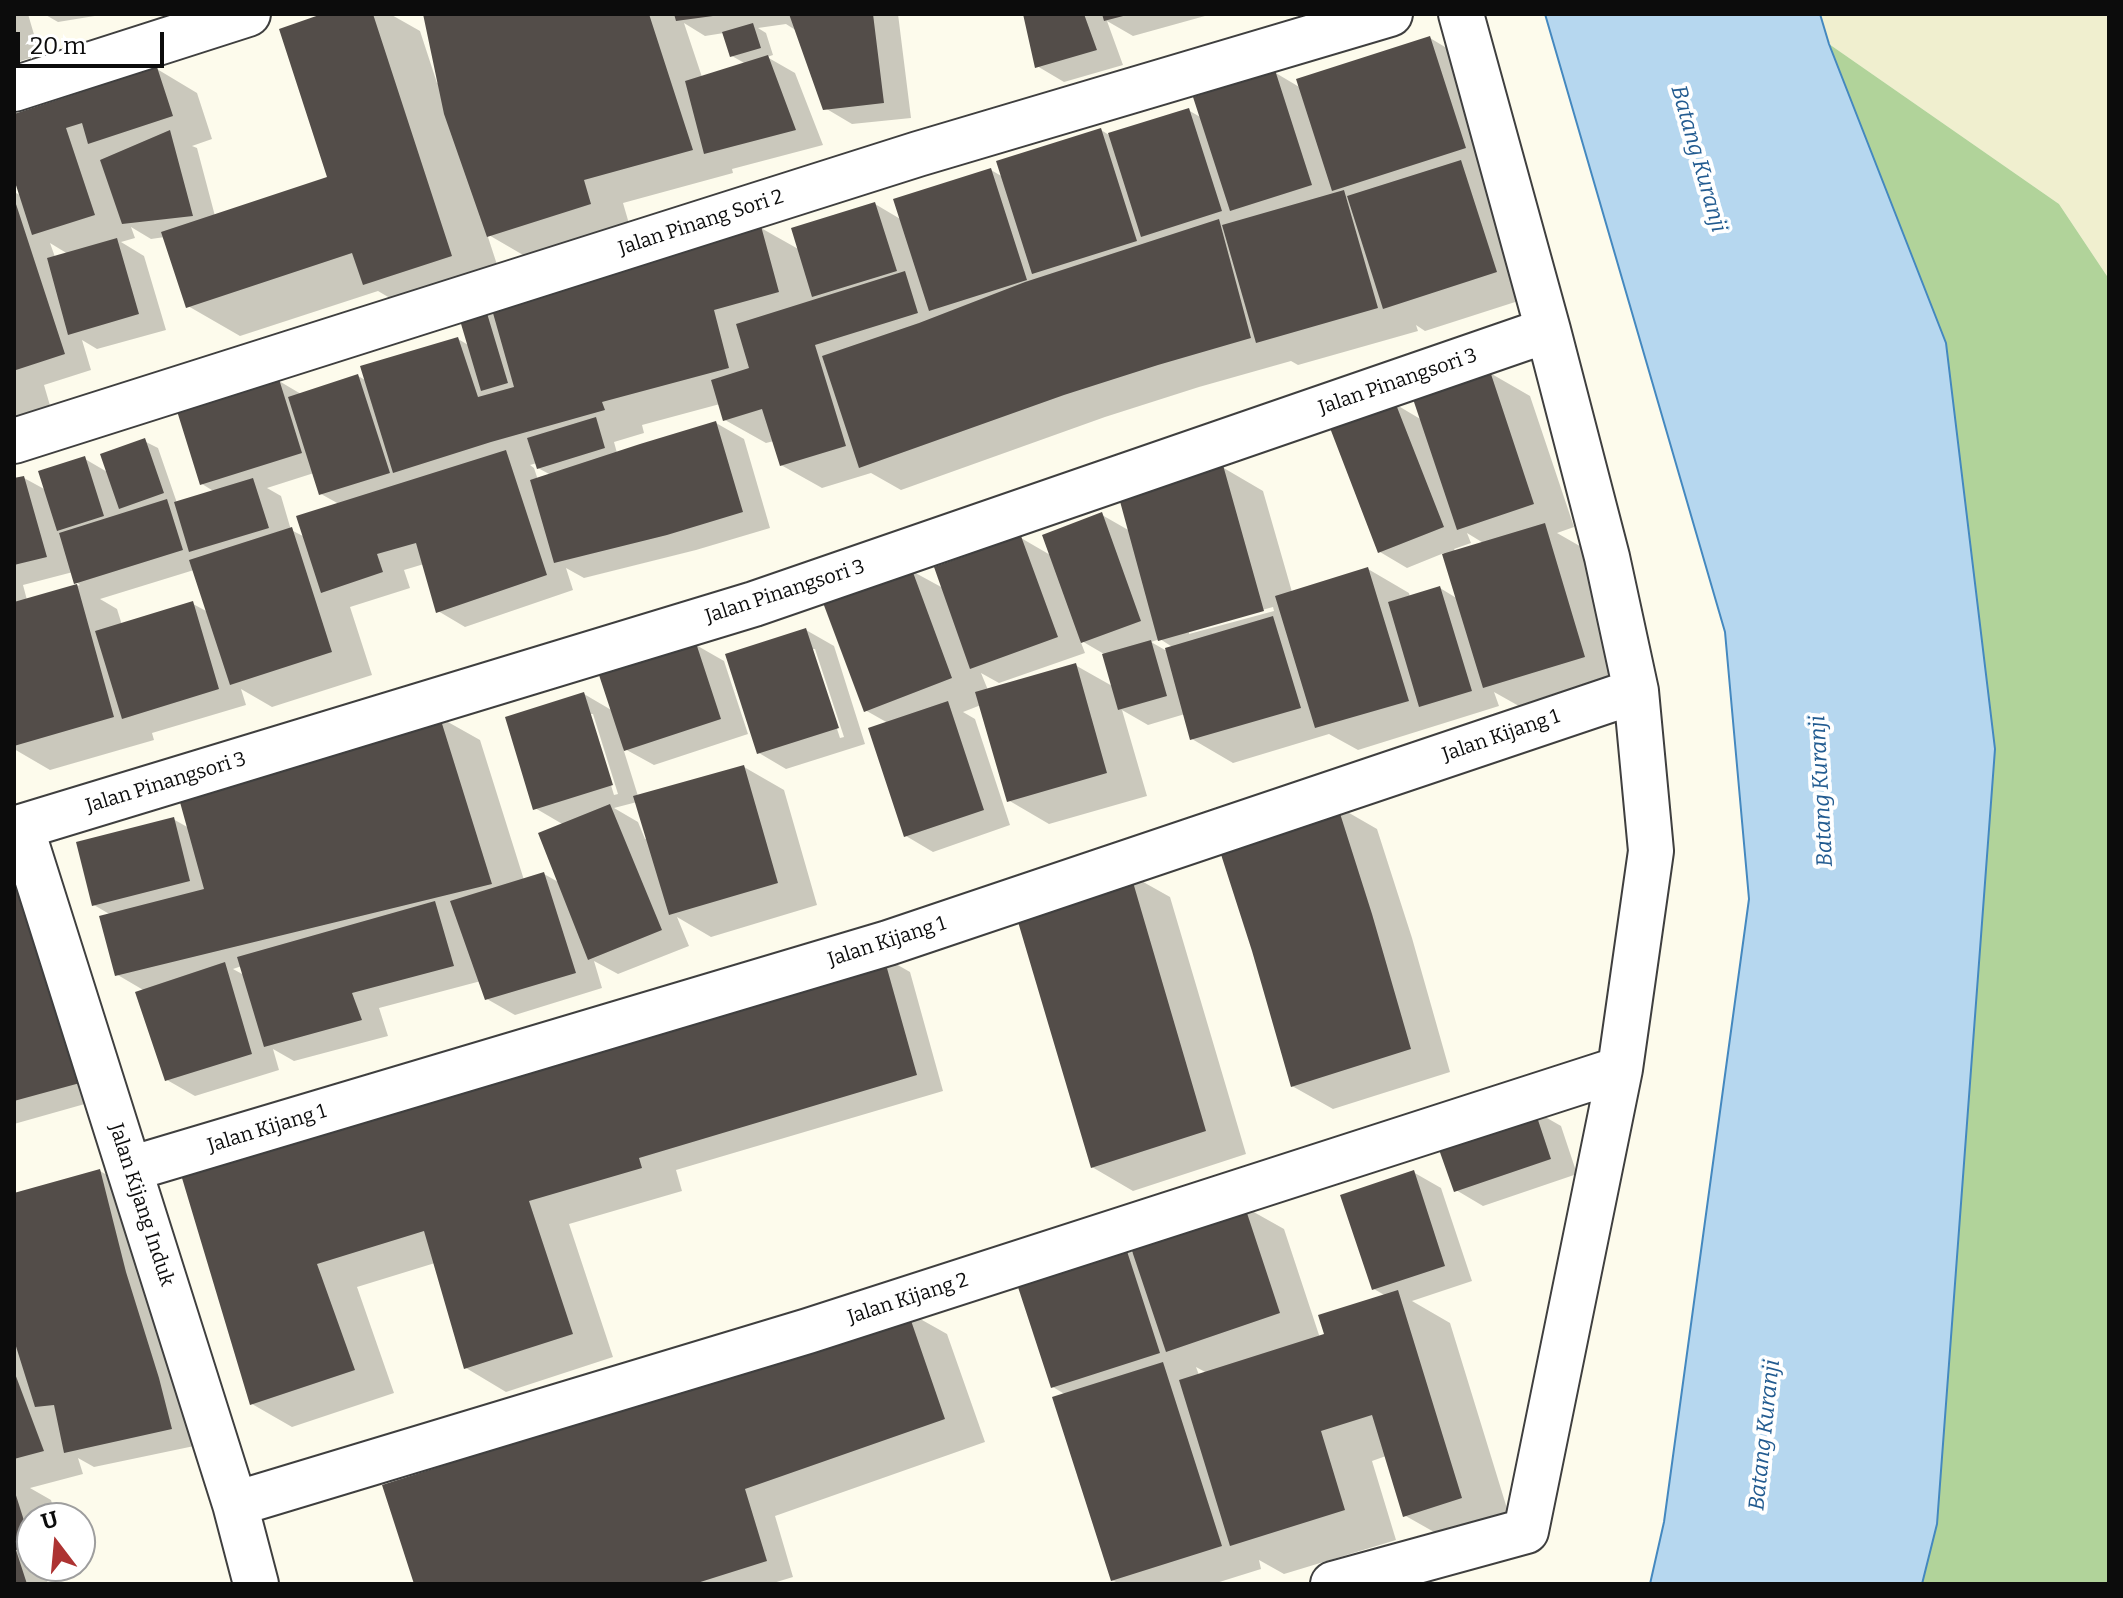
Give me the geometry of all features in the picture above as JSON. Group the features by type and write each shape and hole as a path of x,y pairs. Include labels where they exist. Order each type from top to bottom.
{"street":[{"path":"14,89 248,14"},
{"name":"Jalan Pinang Sori 2","path":"14,441 918,154 1390,14"},
{"path":"1333,1584 1526,1531 1620,1069 1651,851 1636,691 1607,557 1461,14"},
{"name":"Jalan Pinangsori 3","path":"17,828 754,604 1548,330"},
{"name":"Jalan Kijang 1","path":"130,1169 888,943 1636,691"},
{"name":"Jalan Kijang Induk","path":"17,828 130,1169 235,1504 256,1584"},
{"name":"Jalan Kijang 2","path":"235,1504 808,1331 1620,1069"}],"green space":[{"path":"1820,14 2109,14 2109,279 2059,204 1829,44"},
{"path":"1829,44 2059,204 2109,279 2109,1584 1922,1584 1937,1524"}],"water":[{"name":"Batang Kuranji","path":"1545,14 1820,14 1946,343 1995,749 1937,1524 1922,1584 1650,1584 1664,1522 1749,899 1725,632"}],"building":[{"path":"322,14 373,14 452,256 363,285 352,253 186,308 161,232 327,177 279,29"},
{"path":"423,14 649,14 693,150 584,180 591,204 487,237 444,114"},
{"path":"674,14 712,14 713,16 676,21"},
{"path":"789,14 873,14 884,103 823,110"},
{"path":"1023,14 1084,14 1097,50 1035,68"},
{"path":"1102,14 1127,14 1127,15 1104,21"},
{"path":"753,23 761,48 730,57 722,32"},
{"path":"1430,36 1466,148 1332,191 1296,79"},
{"path":"768,55 796,130 704,154 685,81"},
{"path":"157,67 173,116 88,144 82,123 66,128 95,215 32,235 14,179 14,114"},
{"path":"1275,70 1312,185 1230,211 1193,97"},
{"path":"1189,108 1222,211 1141,237 1108,133"},
{"path":"1101,128 1137,241 1032,274 996,161"},
{"path":"170,130 193,216 122,224 100,160"},
{"path":"1461,160 1497,272 1383,309 1347,196"},
{"path":"991,168 1027,280 929,311 893,199"},
{"path":"1344,190 1378,308 1256,343 1222,225"},
{"path":"15,201 65,354 16,370 14,365"},
{"path":"875,202 897,271 812,297 791,228"},
{"path":"1219,219 1251,338 1064,395 859,468 822,356 1025,282"},
{"path":"761,226 779,292 714,310 729,368 602,402 605,410 393,473 360,366 458,337 478,397 514,387 489,299"},
{"path":"117,238 139,314 68,335 47,258"},
{"path":"905,271 918,313 815,345 846,446 780,466 762,409 723,421 711,380 749,368 736,324"},
{"path":"483,300 508,383 481,391 456,307"},
{"path":"1490,371 1534,504 1457,530 1412,396"},
{"path":"358,374 390,473 319,495 288,397"},
{"path":"279,379 302,453 200,485 177,411"},
{"path":"1395,402 1444,527 1378,553 1330,428"},
{"path":"596,417 605,448 537,469 527,438"},
{"path":"716,421 743,512 667,535 554,563 530,480"},
{"path":"145,438 164,493 119,509 100,454"},
{"path":"506,450 547,575 436,613 416,543 377,554 383,572 321,593 296,516"},
{"path":"85,456 104,516 57,531 38,471"},
{"path":"1223,465 1264,611 1158,641 1118,494"},
{"path":"24,476 47,557 14,565 14,478"},
{"path":"253,478 269,528 189,552 174,502"},
{"path":"167,499 183,550 74,584 59,533"},
{"path":"1102,512 1141,621 1081,643 1042,535"},
{"path":"1545,523 1585,657 1483,688 1442,554"},
{"path":"292,527 332,652 230,685 189,560"},
{"path":"1021,536 1058,637 970,669 934,567"},
{"path":"911,567 952,678 864,712 822,600"},
{"path":"1368,567 1409,701 1315,728 1275,596"},
{"path":"77,584 114,717 14,746 14,602"},
{"path":"1440,586 1472,691 1419,707 1388,602"},
{"path":"193,601 219,689 122,719 95,631"},
{"path":"1273,616 1301,708 1190,740 1165,648"},
{"path":"806,628 839,728 757,754 725,654"},
{"path":"1151,640 1167,696 1118,710 1102,654"},
{"path":"696,643 721,719 624,751 599,675"},
{"path":"1076,663 1107,773 1007,802 975,692"},
{"path":"584,692 613,785 533,810 505,717"},
{"path":"948,701 984,810 904,837 868,728"},
{"path":"439,714 492,884 115,976 99,916 204,889 178,795"},
{"path":"744,765 778,883 669,915 633,796"},
{"path":"610,804 662,930 588,960 538,833"},
{"path":"1337,804 1411,1049 1291,1087 1217,842"},
{"path":"174,817 190,881 92,906 76,842"},
{"path":"14,860 80,1083 14,1101"},
{"path":"544,872 576,973 485,1000 450,901"},
{"path":"1130,872 1206,1131 1091,1168 1013,905"},
{"path":"435,901 454,966 352,993 362,1020 264,1047 237,957"},
{"path":"883,954 917,1075 639,1158 642,1168 529,1201 573,1334 464,1369 424,1231 317,1264 355,1370 250,1405 179,1168"},
{"path":"225,962 252,1054 165,1081 135,992"},
{"path":"1534,1108 1551,1159 1454,1192 1436,1141"},
{"path":"100,1169 126,1272 172,1429 64,1453 54,1405 35,1407 14,1340 14,1193"},
{"path":"1414,1170 1445,1266 1372,1290 1340,1195"},
{"path":"1244,1204 1280,1313 1166,1352 1129,1242"},
{"path":"1125,1245 1160,1353 1051,1388 1016,1281"},
{"path":"1398,1290 1462,1498 1403,1517 1372,1415 1321,1431 1345,1510 1230,1546 1179,1380 1324,1334 1318,1315"},
{"path":"907,1309 945,1419 745,1489 767,1561 694,1584 414,1584 382,1485"},
{"path":"1163,1362 1222,1546 1111,1581 1052,1397"},
{"path":"14,1371 44,1451 14,1459"},
{"path":"14,1489 18,1502 16,1582 27,1584 14,1584"}]}
